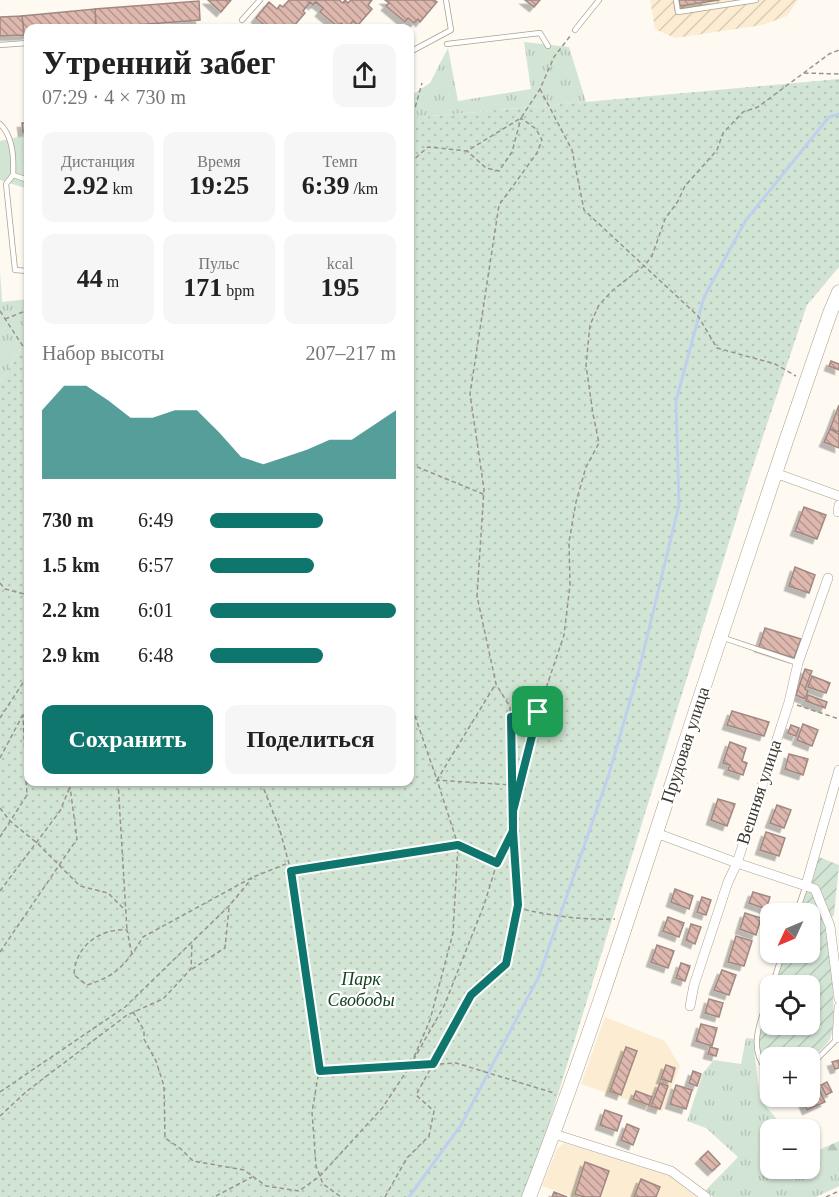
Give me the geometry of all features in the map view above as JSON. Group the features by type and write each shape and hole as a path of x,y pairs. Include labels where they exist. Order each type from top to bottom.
{"main road":[{"name":"Прудовая улица","path":"529,1197 554,1134 628,919 720,636 806,381 839,292"}],"street":[{"path":"775,473 839,496"},
{"name":"Вешняя улица","path":"690,1006 694,985 728,882 737,863 789,702 798,663 828,578"},
{"path":"806,885 839,770"},
{"path":"656,833 815,889 830,926 839,999"},
{"path":"837,1038 839,1007"},
{"path":"554,1134 671,1171 706,1197"}],"lane":[{"path":"242,20 260,0"},
{"path":"414,50 451,30 446,0"},
{"path":"574,30 599,0"},
{"path":"676,0 678,12 756,0"},
{"path":"447,44 540,33 548,46"},
{"path":"0,45 24,43"},
{"path":"0,124 6,130 14,159 14,175 6,184 15,270 24,271"},
{"path":"14,175 24,179"},
{"path":"720,636 798,663"},
{"path":"800,903 806,885"},
{"path":"760,1023 756,1048 760,1061"},
{"path":"820,1056 837,1038"}],"path":[{"path":"414,159 428,147 467,151 486,168 500,171 512,152 521,118 540,88 554,57 574,30"},
{"path":"513,811 538,712 564,635 570,585 569,542 576,502 586,467 599,443 592,414 586,365 590,325 598,305 645,265 652,256 665,219 685,186 717,150 723,133 743,112 758,106 829,54 839,50"},
{"path":"804,73 839,74"},
{"path":"414,109 422,83"},
{"path":"540,88 572,150 585,210 698,316 717,348 775,364 806,381"},
{"path":"467,151 521,118"},
{"path":"385,1197 406,1158 429,1136 434,1111 416,1095 471,995 506,964 517,908 510,707 496,684 477,596 484,495 470,394 499,205 537,153 542,140 536,129 521,118"},
{"path":"0,311 24,348"},
{"path":"5,320 24,312"},
{"path":"414,466 484,495"},
{"path":"0,583 5,589 24,595"},
{"path":"0,717 24,681"},
{"path":"437,780 496,684"},
{"path":"789,702 839,719"},
{"path":"511,717 538,712"},
{"path":"0,758 23,715"},
{"path":"23,715 24,735"},
{"path":"410,1066 430,1020 453,933 458,845 414,715"},
{"path":"437,780 513,785"},
{"path":"0,837 27,795 27,786"},
{"path":"118,786 127,930 132,955"},
{"path":"263,786 279,827 287,864 291,871 320,1071 312,1112 316,1166 323,1184 340,1197"},
{"path":"0,891 60,811 70,787"},
{"path":"0,952 77,839 70,787"},
{"path":"0,808 10,821 37,843 80,886 108,893 126,910"},
{"path":"133,1012 144,1030 144,1039 156,1061 164,1086 165,1138 193,1161 244,1170 266,1186 299,1191 320,1176 383,1107 410,1066 444,1006 484,905 497,863 513,831"},
{"path":"291,871 458,845 497,863"},
{"path":"127,930 114,929 95,937 75,962 74,975 87,985 105,980 119,971 143,937 253,877 287,864"},
{"path":"0,1092 125,1007 229,906 253,877"},
{"path":"0,1116 27,1091 127,1015 163,999 191,969 225,948 229,906"},
{"path":"517,908 581,920 628,919"},
{"path":"191,969 192,942"},
{"path":"320,1071 456,1063 566,1096"},
{"path":"216,1196 252,1176"},
{"path":"826,1197 839,1191"}],"shaded area":[{"path":"650,0 798,0 787,16 762,25 675,38 655,29"},
{"path":"605,1017 665,1041 680,1066 662,1112 581,1084"},
{"path":"564,1143 669,1175 698,1197 573,1197 542,1186 557,1149"}],"green space":[{"path":"524,42 569,47 586,102 414,118 414,93 430,83 448,48 458,101 531,89"},
{"name":"Парк Свободы","path":"839,79 839,267 807,305 749,478 525,1197 0,1197 0,383 24,343 24,786 414,786 414,118"},
{"path":"24,136 24,188 0,180 0,141"},
{"path":"0,271 2,302 24,299 24,343 0,383"},
{"path":"819,857 839,865 834,915 826,924 832,983 833,1029 830,1039 820,1050 820,1047 760,1047 760,1051 755,1039 760,1024 760,1035 820,1035 820,975 777,975 781,963 820,963 820,903 803,903"},
{"path":"746,1038 755,1039 760,1107 767,1107 775,1117 760,1119 760,1130 754,1135 757,1150 757,1175 760,1175 760,1179 820,1179 820,1165 839,1164 839,1186 816,1197 713,1197 705,1191 738,1157 706,1128 687,1121 703,1073 714,1060 741,1064"},
{"path":"760,1130 760,1175 757,1175 757,1150 754,1135"},
{"path":"839,1141 839,1164 820,1165 820,1149"}],"building":[{"path":"208,0 231,0 221,12"},
{"path":"289,0 339,0 343,3 345,0 348,3 351,0 372,0 368,5 372,9 359,24 353,21 350,24 334,24 320,12 323,8 315,2 313,5 310,2 303,11 305,13 295,24 263,24 256,18 269,2 277,9 280,5 283,7"},
{"path":"385,0 434,0 437,2 420,22 418,19 414,23 408,18 405,22 386,6 389,3"},
{"path":"525,0 540,0 534,7"},
{"path":"679,0 719,0 680,6"},
{"path":"199,1 200,20 148,24 96,24 95,9"},
{"path":"95,9 96,24 24,24 24,35 22,16"},
{"path":"22,16 24,35 0,36 0,17"},
{"path":"831,361 839,364 839,370 829,366"},
{"path":"839,405 839,432 830,429"},
{"path":"830,429 839,434 839,448 824,442"},
{"path":"804,507 826,515 817,539 795,531"},
{"path":"795,567 815,575 809,593 789,586"},
{"path":"765,628 801,639 794,658 759,647"},
{"path":"805,669 812,671 805,689 808,691 805,699 796,695"},
{"path":"812,676 830,683 826,693 808,687"},
{"path":"808,695 827,702 825,708 806,701"},
{"path":"732,711 769,722 764,736 727,725"},
{"path":"803,724 818,730 812,746 797,740"},
{"path":"791,725 799,728 796,736 788,733"},
{"path":"730,742 746,748 742,761 747,763 743,775 728,770 730,765 723,763"},
{"path":"789,754 808,759 803,775 785,769"},
{"path":"718,799 735,804 727,826 711,820"},
{"path":"777,805 791,810 784,828 770,823"},
{"path":"766,832 785,838 779,856 760,850"},
{"path":"675,889 693,896 689,909 671,902"},
{"path":"753,892 770,897 768,903 760,903 760,907 749,903"},
{"path":"702,897 711,900 706,915 697,912"},
{"path":"745,913 760,918 756,935 740,929"},
{"path":"668,917 684,923 679,937 663,931"},
{"path":"691,924 701,927 695,944 686,940"},
{"path":"736,936 752,941 744,966 728,962"},
{"path":"657,945 674,951 668,968 651,962"},
{"path":"681,963 690,966 685,981 676,978"},
{"path":"722,970 736,975 729,995 714,990"},
{"path":"709,999 723,1003 719,1017 705,1013"},
{"path":"701,1024 717,1028 712,1046 696,1041"},
{"path":"626,1047 637,1051 621,1095 610,1091"},
{"path":"710,1047 718,1049 716,1056 708,1054"},
{"path":"839,1060 839,1068 835,1069 832,1062"},
{"path":"666,1065 675,1068 671,1082 661,1079"},
{"path":"693,1071 701,1074 697,1086 689,1083"},
{"path":"827,1082 832,1092 826,1095 821,1085"},
{"path":"660,1083 668,1086 660,1109 651,1106"},
{"path":"676,1085 692,1090 686,1109 670,1104"},
{"path":"636,1091 652,1097 649,1105 633,1099"},
{"path":"820,1091 825,1102 820,1104"},
{"path":"605,1110 622,1116 617,1131 600,1125"},
{"path":"627,1124 639,1129 633,1145 621,1140"},
{"path":"708,1151 720,1164 712,1171 700,1159"},
{"path":"585,1162 609,1171 600,1197 584,1197 575,1194"},
{"path":"641,1179 660,1187 656,1197 634,1197"},
{"path":"554,1192 567,1197 552,1197"}],"waterway":[{"path":"409,1197 461,1125 539,976 609,774 640,666 679,505 676,401 704,297 746,220 829,117 839,114"}],"route":[{"path":"538,712 511,717 513,831 518,905 506,964 471,995 433,1064 320,1071 291,871 458,845 497,863 513,831 513,811 538,712"}]}
